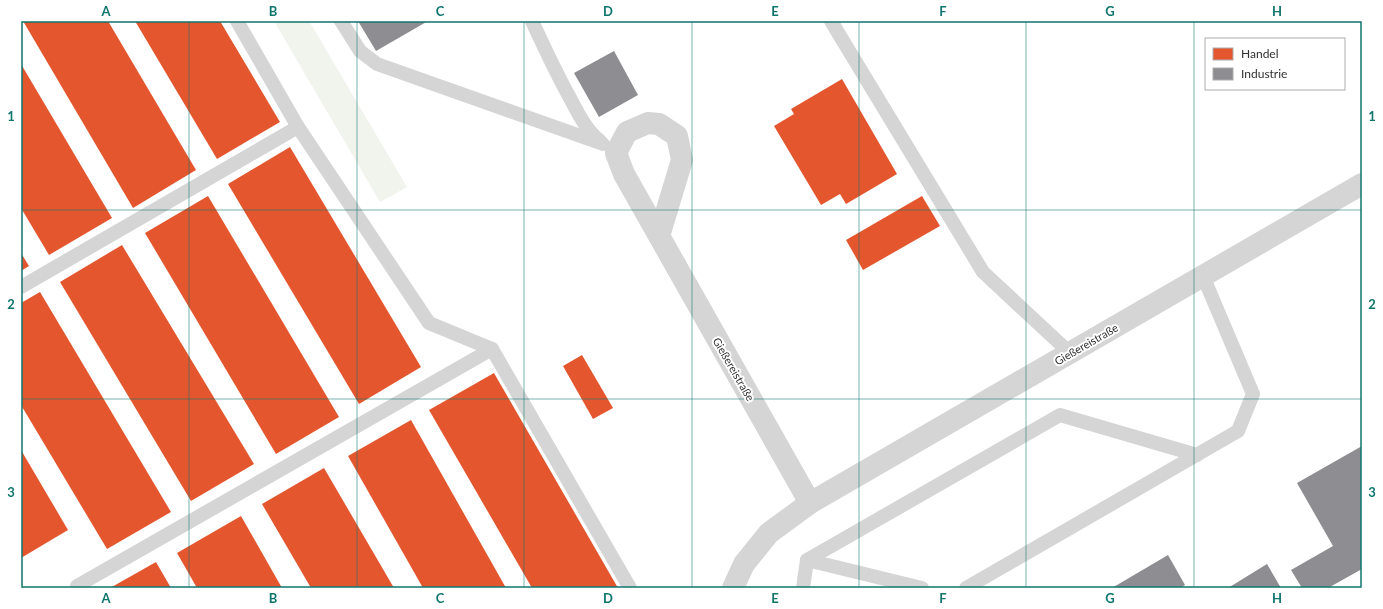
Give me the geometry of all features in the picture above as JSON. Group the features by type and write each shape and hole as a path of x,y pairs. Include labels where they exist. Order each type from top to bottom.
{"street":[{"path":"609,148 627,132 648,123 659,124 677,136 682,160 659,236"},
{"name":"Gießereistraße","path":"609,148 810,503"},
{"name":"Gießereistraße","path":"733,588 744,564 768,533 810,503 1362,184"}],"lane":[{"path":"237,21 298,127 429,323 492,348 630,588"},
{"path":"341,21 360,51 377,64 609,148"},
{"path":"532,21 580,116 594,136 609,148"},
{"path":"832,21 983,272 1070,353"},
{"path":"21,287 298,127"},
{"path":"966,588 1238,431 1252,394 1203,276"},
{"path":"77,586 492,348"},
{"path":"807,560 1060,415 1197,455"},
{"path":"803,588 807,560"},
{"path":"807,560 922,588"}],"shaded area":[{"path":"274,21 309,21 407,187 380,202"}],"building: Handel":[{"path":"23,21 108,21 196,170 133,208"},
{"path":"135,21 220,21 280,122 217,159"},
{"path":"21,64 112,218 49,255 21,208"},
{"path":"842,79 897,174 846,204 840,194 821,205 774,126 794,114 791,109"},
{"path":"290,147 421,367 359,404 228,184"},
{"path":"208,196 339,417 276,454 145,233"},
{"path":"922,196 940,226 863,270 846,240"},
{"path":"122,245 254,464 191,501 60,282"},
{"path":"21,253 29,266 21,271"},
{"path":"40,292 171,512 107,549 21,405 21,303"},
{"path":"582,355 613,408 593,419 563,366"},
{"path":"494,373 618,588 532,588 429,410"},
{"path":"411,420 506,588 423,588 348,456"},
{"path":"21,450 68,530 21,558"},
{"path":"324,468 394,588 311,588 262,504"},
{"path":"241,516 282,588 197,588 177,553"},
{"path":"156,562 171,588 110,588"}],"building: Industrie":[{"path":"358,21 428,21 376,51"},
{"path":"614,51 638,95 599,117 574,73"},
{"path":"1362,446 1362,569 1328,588 1302,588 1291,570 1333,546 1297,483"},
{"path":"1168,555 1185,585 1180,588 1112,588"},
{"path":"1267,564 1281,588 1228,588"}]}
